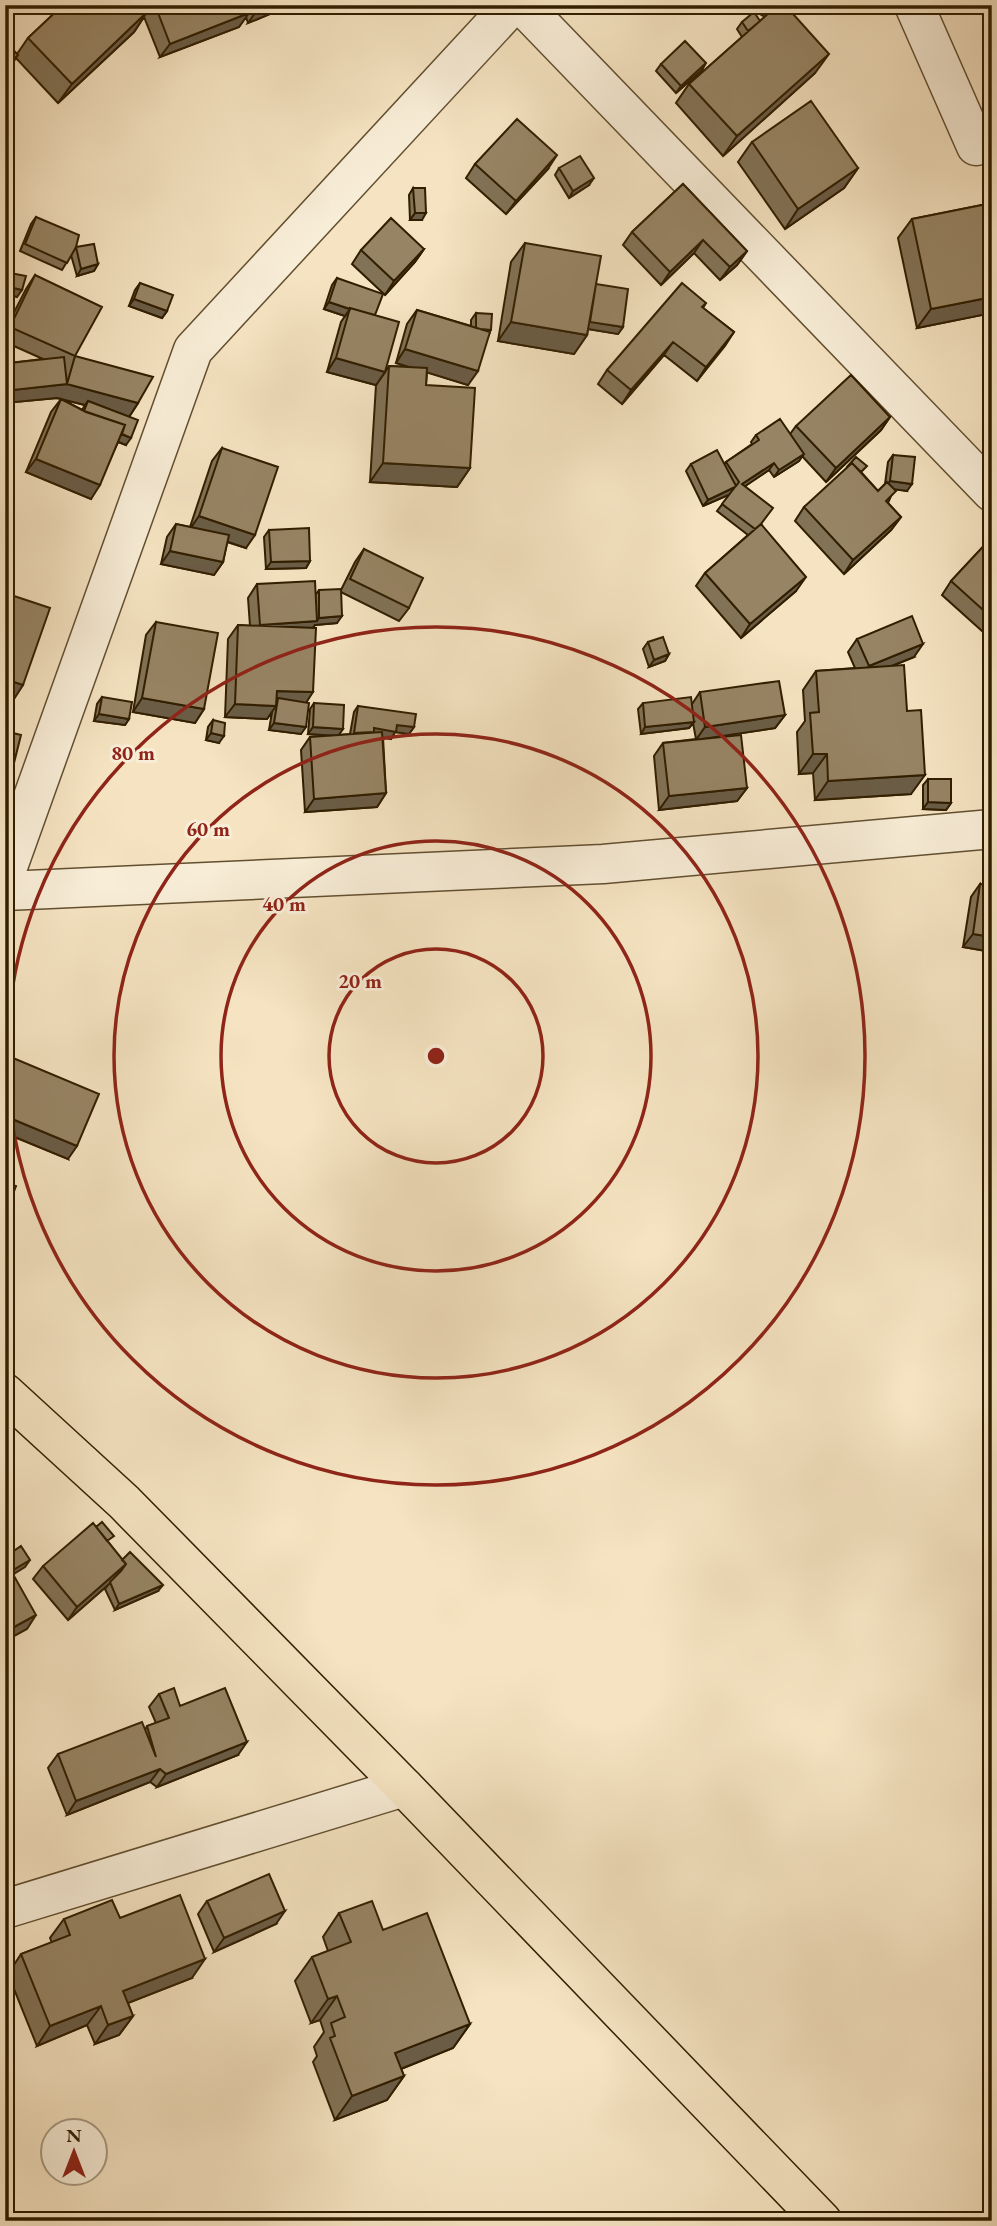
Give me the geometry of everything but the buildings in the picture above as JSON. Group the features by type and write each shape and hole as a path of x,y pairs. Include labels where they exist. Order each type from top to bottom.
{"highway":[{"path":"5,1393 124,1502 404,1787 822,2221"}],"street":[{"path":"5,875 192,350 512,5"},
{"path":"522,5 988,481"},
{"path":"914,5 976,146"},
{"path":"5,891 603,864 992,829"},
{"path":"5,1909 404,1787"}]}
